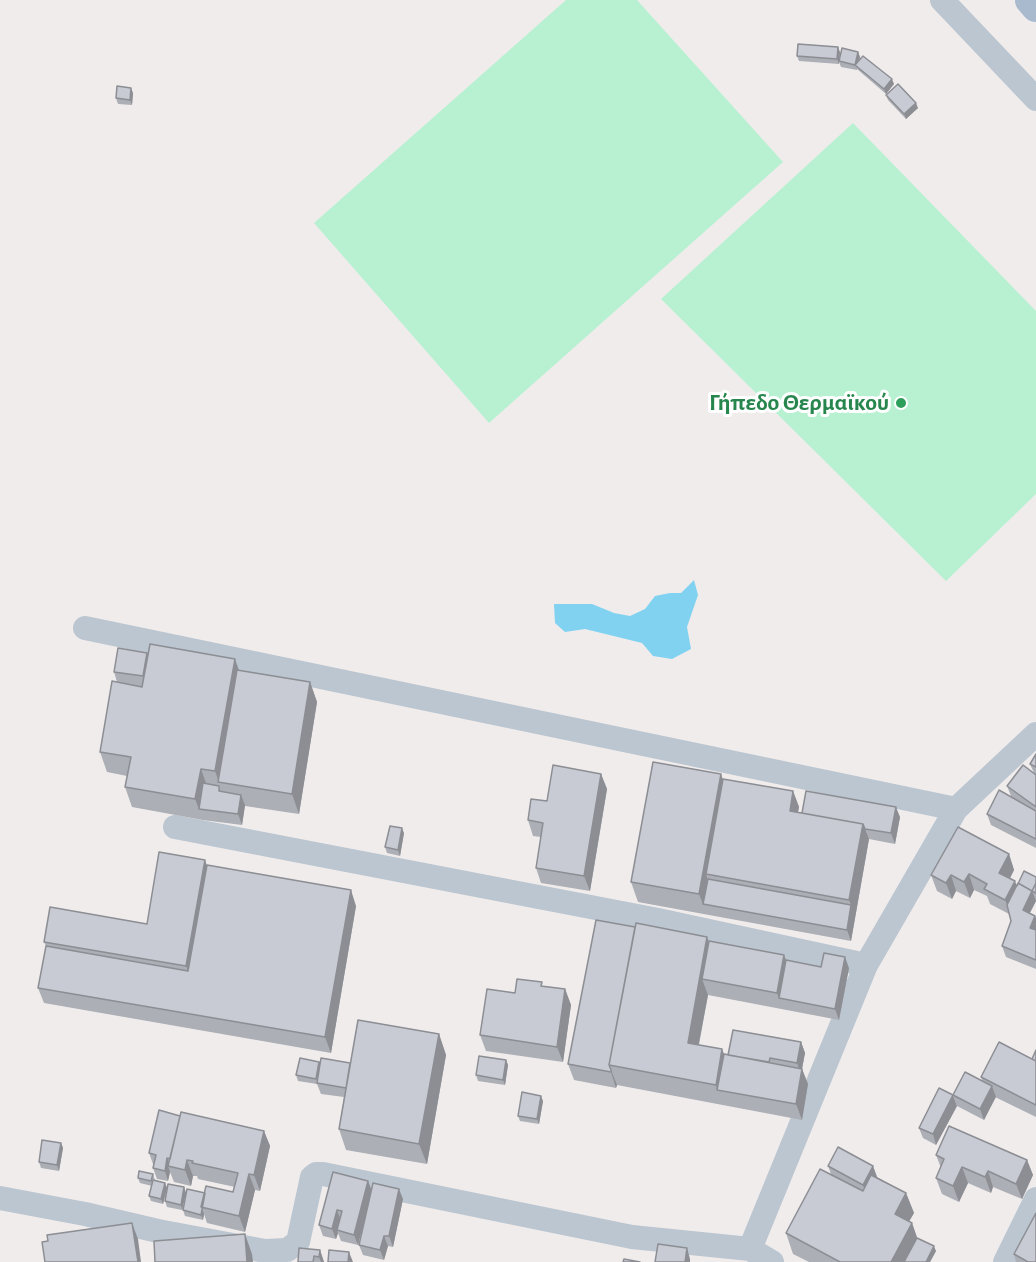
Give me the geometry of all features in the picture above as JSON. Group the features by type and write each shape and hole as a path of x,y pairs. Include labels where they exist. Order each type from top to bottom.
{"main road":[{"path":"1030,0 1036,7"}],"street":[{"path":"942,0 1036,99"},
{"path":"85,628 956,809"},
{"path":"750,1250 866,964 956,809 1036,734"},
{"path":"176,827 658,920 866,964"},
{"path":"0,1198 265,1251 287,1250 298,1242 312,1177 316,1174 323,1174 632,1237 750,1250 772,1262"},
{"path":"1005,1262 1036,1199"}],"green space":[{"path":"566,0 637,0 783,162 489,423 314,223"},
{"name":"Γήπεδο Θερμαϊκού","path":"853,123 1036,311 1036,494 946,581 661,299"}],"water":[{"path":"694,580 698,595 687,627 691,649 672,659 653,656 642,643 585,629 565,632 555,623 554,604 592,604 614,613 630,616 645,609 655,596 681,593"}],"building":[{"path":"798,44 838,47 837,59 797,56"},
{"path":"842,48 858,52 855,65 839,61"},
{"path":"863,56 892,79 884,89 855,65"},
{"path":"898,84 916,103 904,114 886,95"},
{"path":"117,86 131,88 130,100 116,98"},
{"path":"150,644 235,659 215,771 201,769 195,799 125,787 131,757 100,752 112,681 142,687"},
{"path":"118,648 147,653 143,676 114,672"},
{"path":"237,670 310,682 292,794 218,782"},
{"path":"1036,754 1036,767 1030,764"},
{"path":"653,762 721,774 699,894 631,882"},
{"path":"553,765 601,774 584,876 536,868 543,823 528,820 531,799 547,801"},
{"path":"1023,765 1036,775 1036,807 1007,786"},
{"path":"723,779 793,791 790,811 863,824 849,900 706,874"},
{"path":"203,783 219,786 219,791 241,795 238,814 199,809"},
{"path":"999,790 1036,811 1036,839 987,814"},
{"path":"806,791 896,807 891,833 865,829 863,824 802,813"},
{"path":"390,826 402,828 398,850 385,847"},
{"path":"958,827 1009,854 999,873 1015,881 1005,900 984,889 987,884 969,874 964,882 951,875 946,883 931,875"},
{"path":"159,852 205,860 186,966 44,942 50,907 147,924"},
{"path":"207,865 351,890 325,1037 38,988 46,946 188,971"},
{"path":"1024,871 1036,877 1032,891 1018,883"},
{"path":"708,879 851,905 847,930 703,904"},
{"path":"1018,883 1032,891 1023,910 1035,916 1030,928 1036,930 1036,960 1002,946 1011,921 1007,905"},
{"path":"596,920 635,927 609,1065 611,1072 568,1064"},
{"path":"636,923 707,937 688,1043 722,1049 716,1085 609,1065"},
{"path":"709,941 784,955 777,993 702,979"},
{"path":"824,953 845,957 835,1009 779,998 786,960 821,967"},
{"path":"517,979 542,982 541,986 565,989 557,1047 480,1035 487,989 515,993"},
{"path":"358,1020 439,1034 419,1144 339,1129"},
{"path":"733,1030 801,1042 797,1063 770,1058 769,1062 728,1055"},
{"path":"999,1042 1036,1061 1036,1105 981,1077"},
{"path":"724,1054 802,1069 796,1104 717,1090"},
{"path":"479,1056 506,1060 503,1080 476,1075"},
{"path":"300,1058 319,1062 316,1079 296,1075"},
{"path":"321,1058 350,1063 346,1088 317,1083"},
{"path":"965,1072 992,1086 980,1109 953,1095"},
{"path":"939,1088 953,1095 933,1134 919,1128"},
{"path":"522,1092 541,1096 537,1119 518,1116"},
{"path":"159,1110 180,1116 165,1171 153,1168 156,1155 149,1153"},
{"path":"181,1112 264,1131 254,1175 249,1174 239,1216 201,1207 206,1186 233,1192 238,1173 187,1160 185,1170 168,1166"},
{"path":"949,1126 1027,1160 1016,1184 988,1171 985,1177 962,1167 953,1186 936,1178 944,1159 936,1155"},
{"path":"42,1140 61,1143 57,1165 39,1162"},
{"path":"838,1147 873,1166 863,1185 828,1166"},
{"path":"820,1169 863,1191 871,1175 906,1193 895,1214 912,1223 891,1262 840,1262 786,1233"},
{"path":"139,1171 153,1174 151,1181 138,1178"},
{"path":"333,1172 368,1181 354,1235 337,1230 342,1211 337,1210 332,1229 319,1225"},
{"path":"153,1180 165,1183 161,1199 149,1196"},
{"path":"373,1183 399,1189 389,1236 384,1236 380,1250 359,1245"},
{"path":"168,1184 184,1187 181,1205 165,1201"},
{"path":"187,1189 205,1193 201,1215 183,1210"},
{"path":"1036,1213 1036,1262 1028,1262 1014,1254"},
{"path":"132,1223 138,1262 45,1262 42,1242 48,1241 47,1235"},
{"path":"245,1234 247,1262 155,1262 154,1241"},
{"path":"917,1238 934,1246 926,1262 904,1262"},
{"path":"658,1244 687,1248 685,1262 655,1262"},
{"path":"299,1248 320,1250 319,1257 314,1256 313,1262 298,1262"},
{"path":"329,1250 349,1252 348,1262 328,1262"},
{"path":"624,1259 640,1262 623,1262"}],"place":[{"name":"Γήπεδο Θερμαϊκού","path":"901,403"}]}
